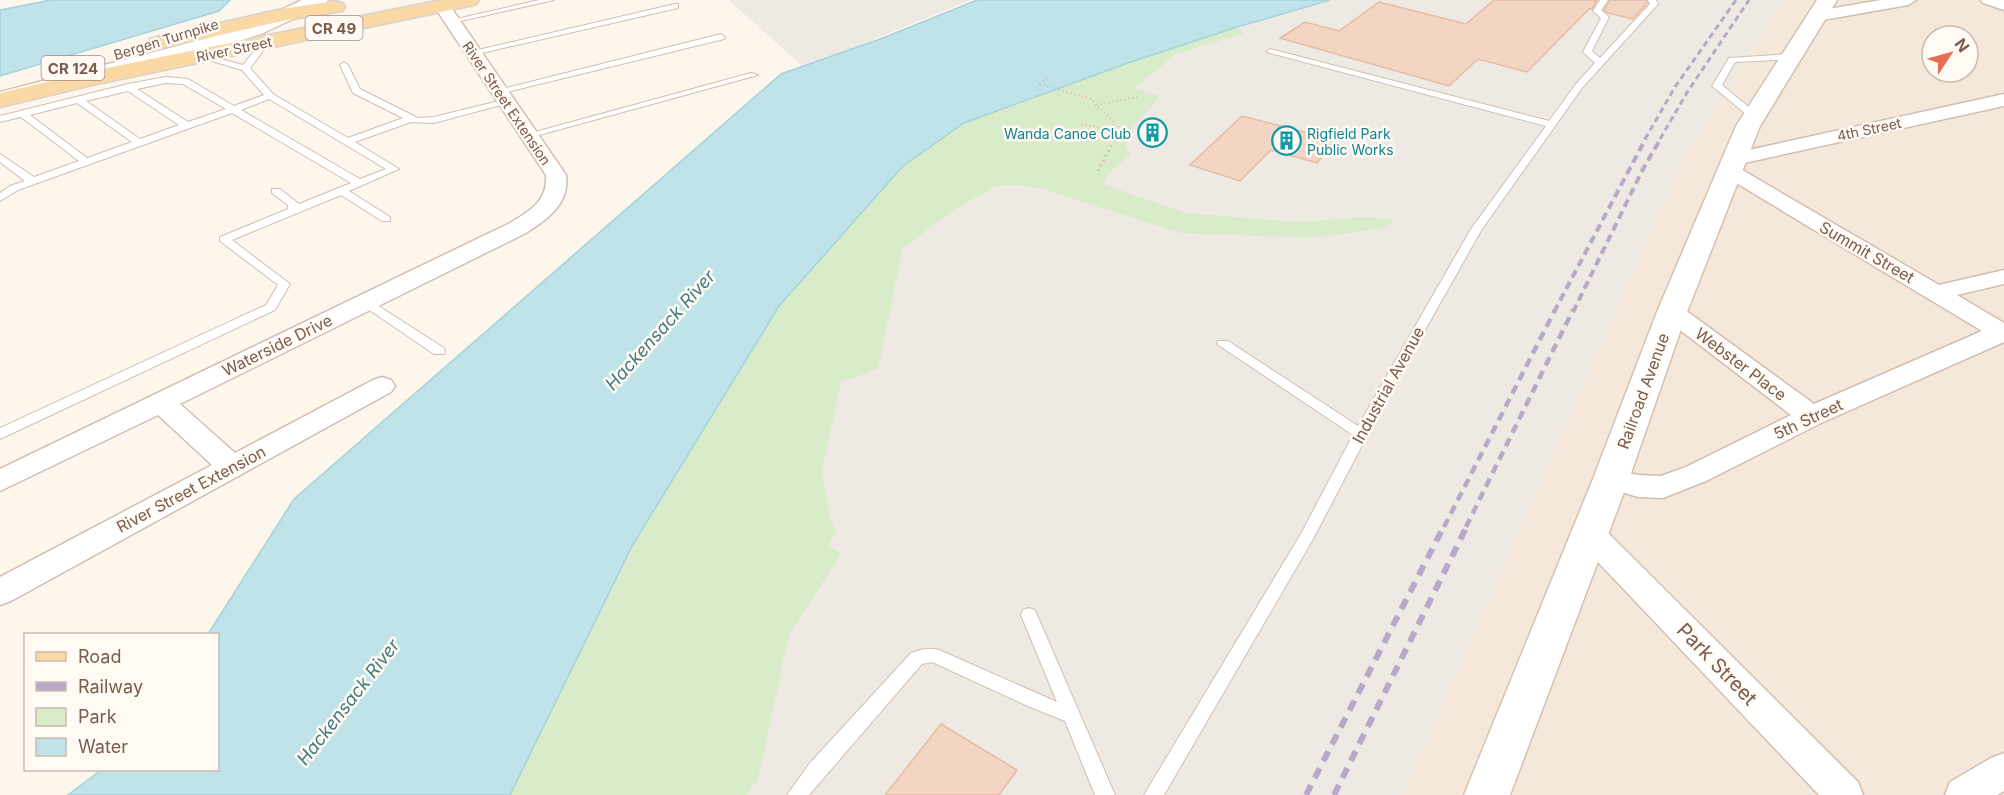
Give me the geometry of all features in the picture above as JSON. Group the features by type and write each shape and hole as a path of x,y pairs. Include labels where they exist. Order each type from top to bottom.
{"main road":[{"name":"Bergen Turnpike","path":"0,90 145,45 318,0"},
{"name":"CR 49","path":"293,7 382,0"},
{"name":"River Street","path":"0,99 266,42 447,13 469,0"},
{"name":"Bergen Turnpike","path":"0,99 219,41 254,30 293,7"},
{"name":"Railroad Avenue","path":"1487,795 1611,479 1672,312 1732,165 1754,116 1822,8"}],"street":[{"path":"1822,8 1908,0"},
{"path":"1989,0 2004,5"},
{"name":"River Street Extension","path":"447,13 556,175 558,184 550,203"},
{"name":"4th Street","path":"1732,165 2004,100"},
{"name":"Summit Street","path":"1732,165 2003,333"},
{"name":"Waterside Drive","path":"0,481 518,228 535,218 550,203"},
{"path":"1937,293 2004,277"},
{"name":"Webster Place","path":"1672,312 1811,416"},
{"name":"5th Street","path":"1611,479 1638,486 1663,487 1696,474 1811,416 2003,333"},
{"name":"River Street Extension","path":"0,592 382,386"},
{"path":"161,402 232,467"},
{"name":"Park Street","path":"1589,533 1844,795"},
{"path":"1964,795 2004,770"}],"lane":[{"path":"447,13 550,0"},
{"path":"1600,63 1587,52 1605,17 1597,11 1604,0"},
{"name":"Industrial Avenue","path":"1154,795 1308,535 1420,326 1477,229 1550,124 1600,63 1654,4 1652,0"},
{"path":"473,52 675,6"},
{"path":"344,65 356,91 410,119 434,120 503,96 721,37"},
{"path":"245,68 266,42"},
{"path":"1270,52 1550,124"},
{"path":"0,434 271,307 284,284 224,239 394,169 270,96 245,68 199,56"},
{"path":"1754,116 1717,86 1732,60 1791,57"},
{"path":"529,135 754,75"},
{"path":"0,119 128,87 166,80 185,81 360,184"},
{"path":"128,87 188,126"},
{"path":"0,198 14,188 32,181 270,96"},
{"path":"78,99 139,143"},
{"path":"22,113 86,162"},
{"path":"349,141 410,119"},
{"path":"0,158 32,181"},
{"path":"276,191 294,204 293,211"},
{"path":"342,191 386,219"},
{"path":"366,302 439,351"},
{"path":"1223,344 1361,434"},
{"path":"1029,615 1105,795"},
{"path":"797,795 817,769 917,658 933,655 1036,702 1071,715"}],"path":[{"path":"1047,79 1038,84 1089,98 1113,121 1115,138 1098,171"},
{"path":"1096,105 1137,97"},
{"path":"1082,124 1132,130"}],"shaded area":[{"path":"729,0 970,0 804,68"},
{"path":"1330,0 1785,0 1683,159 1403,795 746,795 758,780 789,635 842,553 828,545 837,532 831,521 822,471 841,382 878,368 903,248 953,211 996,186 1017,185 1045,190 1180,233 1361,217 1300,222 1187,213 1070,173 1133,88 1175,55 1244,33 1234,28"},
{"path":"1785,0 2004,0 2004,795 1403,795 1683,159"}],"green space":[{"path":"1234,28 1245,33 1175,55 1134,88 1160,96 1131,129 1133,130 1126,145 1131,154 1107,175 1103,184 1187,213 1300,222 1361,217 1395,219 1385,228 1313,238 1180,233 1045,190 1017,185 996,186 953,211 903,248 878,369 841,382 822,471 831,521 837,532 828,545 842,553 789,635 758,780 746,795 510,795 632,546 779,306 903,166 964,123 1128,63"}],"water":[{"path":"51,0 230,0 219,11 0,76 0,10"},
{"name":"Hackensack River","path":"977,0 1330,0 1234,28 1128,63 964,123 903,166 779,306 632,546 510,795 68,795 100,771 219,771 219,633 209,633 294,499 781,74 883,38"}],"building":[{"path":"1494,0 1597,0 1592,9 1589,9 1527,72 1478,59 1449,86 1280,38 1305,22 1339,31 1379,2 1466,24"},
{"path":"1610,0 1646,0 1647,3 1633,19 1604,10"},
{"path":"1242,116 1335,140 1317,163 1271,150 1240,181 1190,165"},
{"path":"941,724 1017,770 999,795 885,795"}],"railway":[{"path":"1645,139 1675,87 1736,0"},
{"path":"1660,139 1688,91 1749,0"},
{"path":"1554,312 1646,138"},
{"path":"1573,312 1643,169 1661,138"},
{"path":"1444,527 1555,310"},
{"path":"1466,527 1573,310"},
{"path":"1306,795 1444,526"},
{"path":"1334,795 1467,526"}],"place":[{"name":"Wanda Canoe Club","path":"1152,133"},
{"name":"Rigfield Park Public Works","path":"1286,141"}]}
